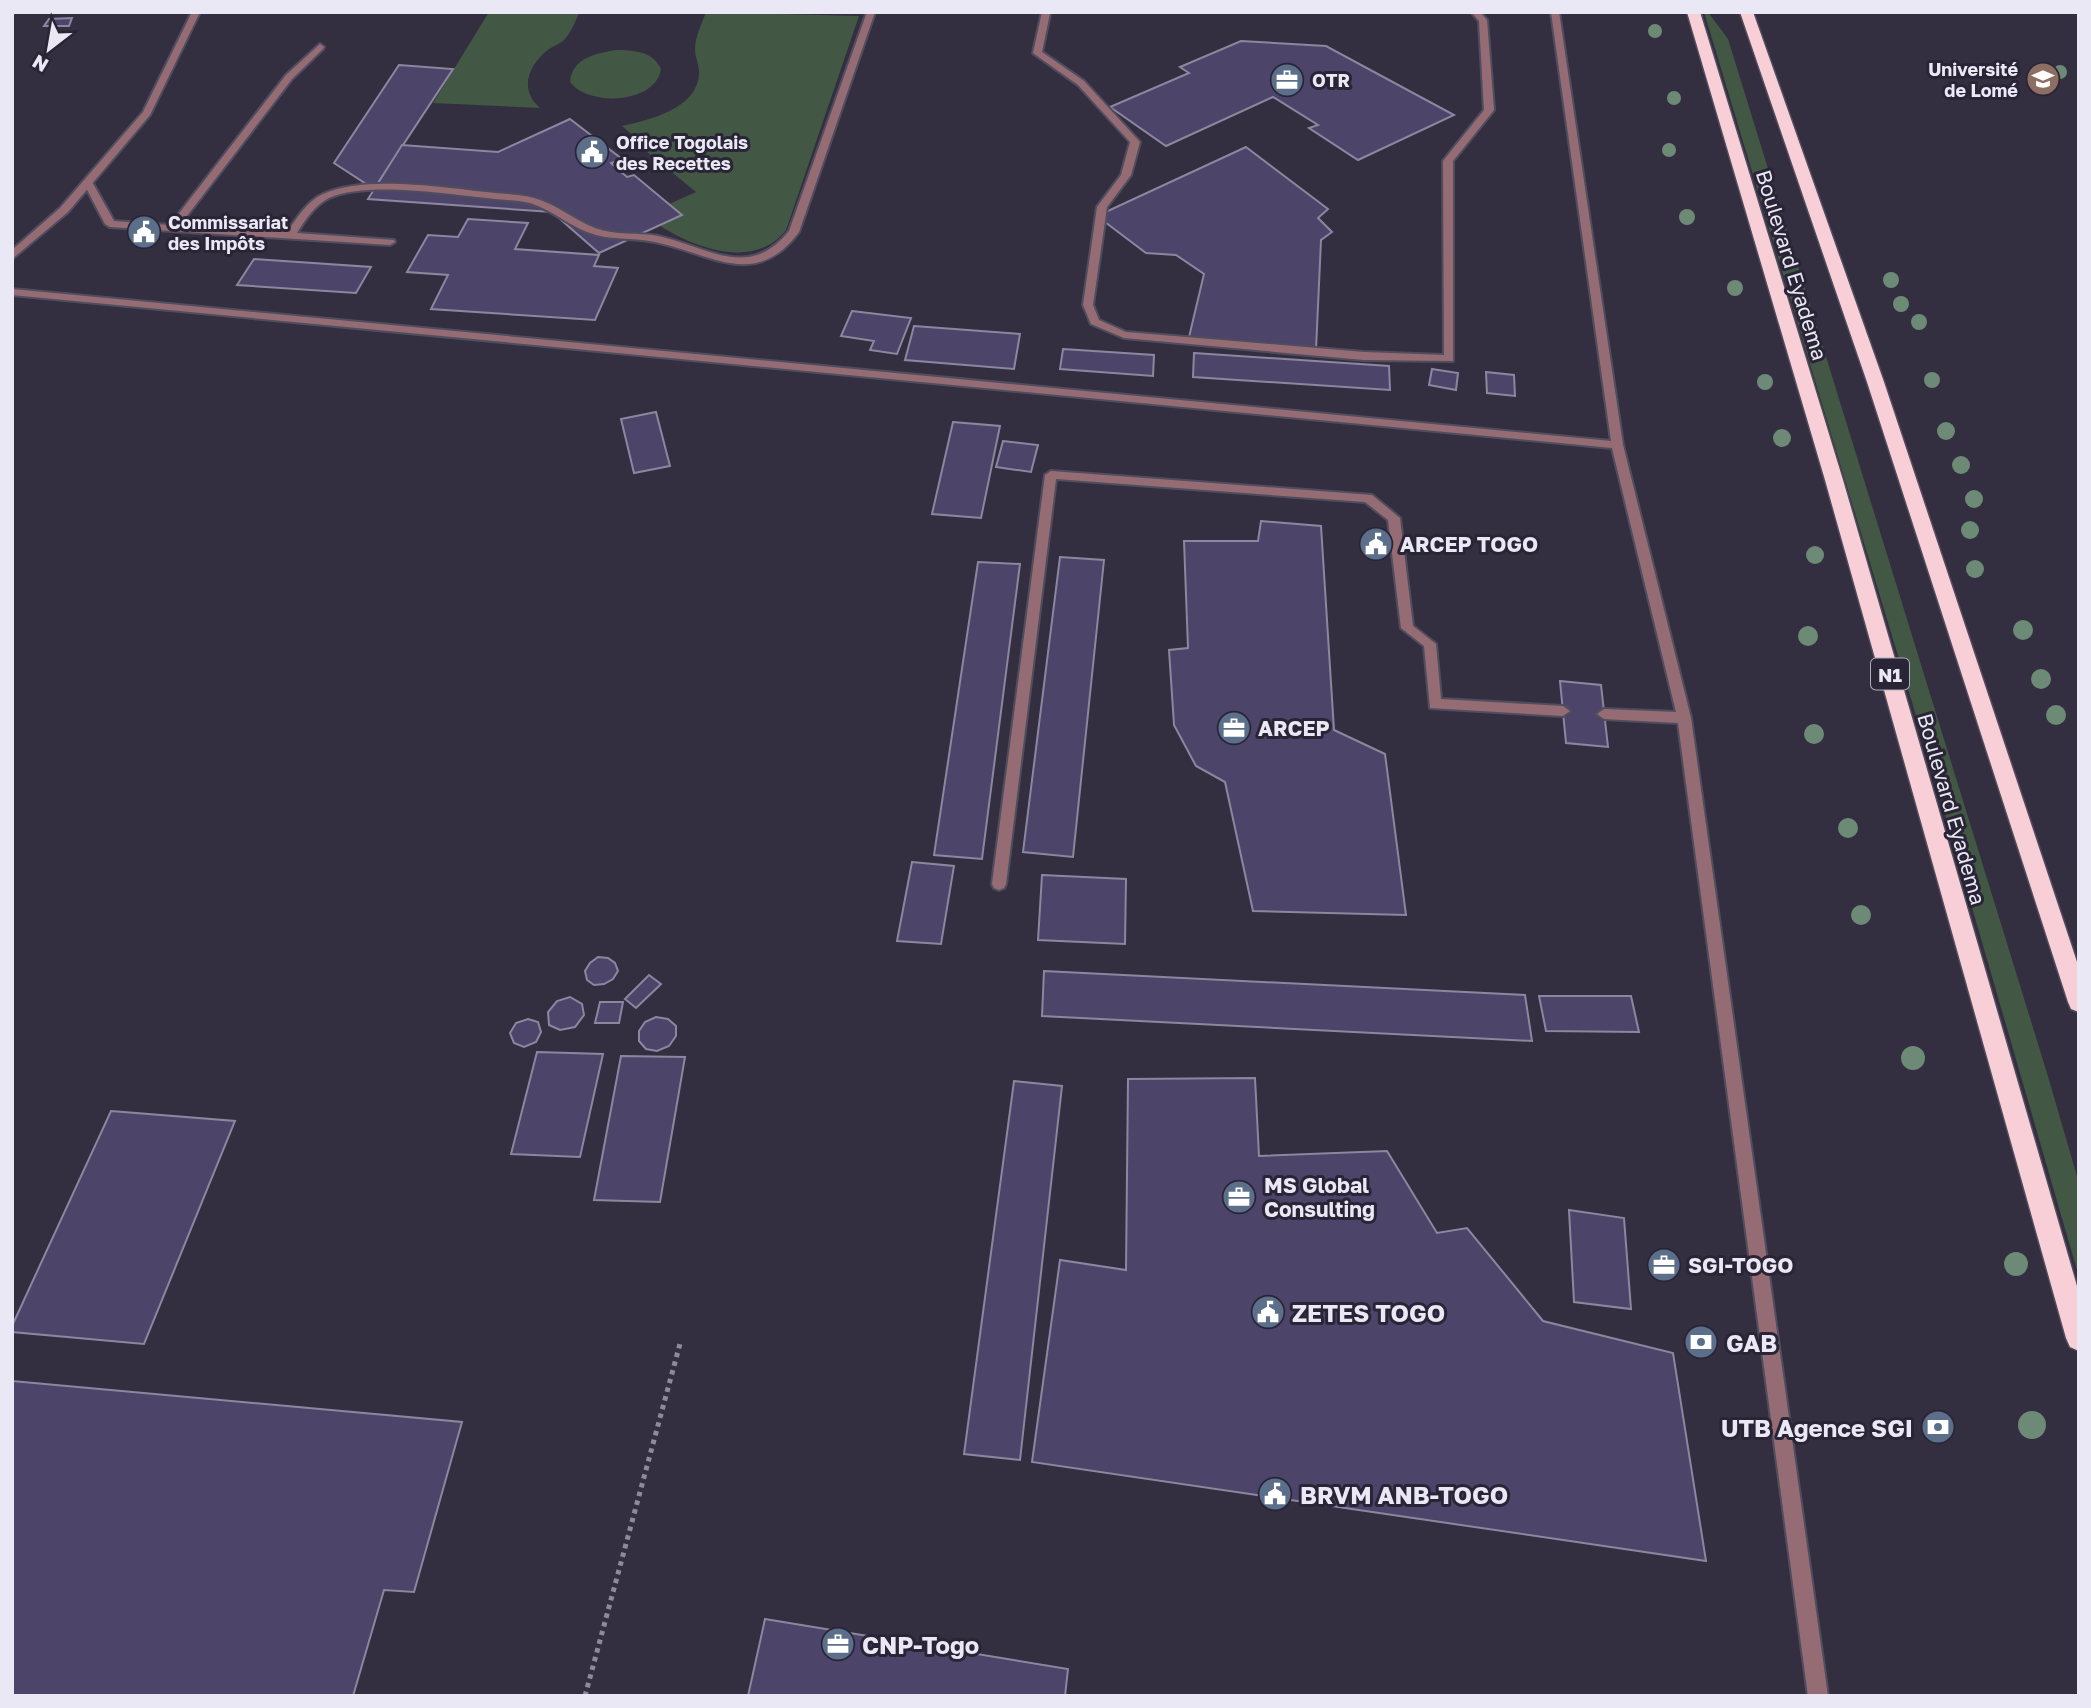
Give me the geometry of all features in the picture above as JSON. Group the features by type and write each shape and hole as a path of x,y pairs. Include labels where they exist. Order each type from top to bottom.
{"highway":[{"name":"Boulevard Eyadema","path":"1693,12 1834,480 2079,1338"},
{"name":"Boulevard Eyadema","path":"1746,12 1800,158 1918,507 2079,1002"}],"street":[{"path":"12,256 64,210 147,113 196,12"},
{"path":"290,236 305,214 327,195 363,186 530,200 604,235 659,240 724,261 748,260 770,255 781,248 794,232 871,12"},
{"path":"1045,12 1037,53 1081,83 1135,142 1126,175 1102,207 1088,305 1095,323 1124,335 1364,356 1449,359 1448,161 1489,110 1483,20 1475,12"},
{"path":"1555,12 1617,445 1684,719 1818,1696"},
{"path":"173,228 289,77 320,47"},
{"path":"88,181 110,224 390,242"},
{"path":"12,292 1617,445"},
{"path":"999,884 1051,475 1368,498 1394,518 1407,628 1430,644 1435,704 1563,711"},
{"path":"1604,714 1684,719"}],"path":[{"path":"585,1696 681,1340"}],"green space":[{"path":"489,12 580,12 566,38 542,55 532,69 529,93 540,108 433,103"},
{"path":"706,12 859,16 786,230 771,243 754,251 716,250 696,244 660,226 645,215 696,192 647,152 622,126 670,111 690,96 699,75 695,44"},
{"path":"1704,12 1708,12 1728,39 2047,1073 2079,1183 2079,1277 1927,752"},
{"path":"615,50 635,51 653,58 661,69 656,81 635,95 620,98 591,95 570,82 575,67 580,62"}],"building":[{"path":"72,18 69,26 44,26 49,19"},
{"path":"1241,41 1326,46 1454,115 1358,160 1309,128 1318,125 1273,97 1166,146 1110,107 1189,73 1180,67"},
{"path":"399,65 453,69 374,189 334,163"},
{"path":"570,119 622,159 611,163 627,177 634,175 682,215 599,253 552,212 368,199 402,145 498,152"},
{"path":"1246,147 1328,209 1318,218 1332,232 1321,240 1316,350 1189,337 1204,274 1176,255 1146,253 1097,216"},
{"path":"468,219 528,223 515,249 599,255 594,266 618,268 595,320 431,309 448,275 407,272 428,235 458,237"},
{"path":"254,259 371,267 356,293 237,285"},
{"path":"852,311 911,318 897,354 870,350 874,341 841,336"},
{"path":"914,326 1020,334 1014,369 905,360"},
{"path":"1063,349 1154,355 1153,376 1060,369"},
{"path":"1194,353 1389,366 1390,390 1193,377"},
{"path":"1432,369 1458,373 1456,390 1429,385"},
{"path":"1486,372 1514,375 1515,396 1487,393"},
{"path":"656,412 670,466 634,473 621,419"},
{"path":"953,422 1000,426 981,518 932,514"},
{"path":"1003,441 1038,445 1031,472 996,467"},
{"path":"1261,521 1321,526 1334,730 1385,754 1406,915 1253,911 1225,782 1196,766 1174,725 1169,650 1188,648 1184,541 1258,541"},
{"path":"1060,557 1104,560 1073,857 1023,852"},
{"path":"978,562 1020,564 982,859 934,855"},
{"path":"1560,681 1601,685 1608,747 1566,743"},
{"path":"912,862 954,866 941,944 897,941"},
{"path":"1042,875 1126,879 1125,944 1038,940"},
{"path":"598,957 608,958 615,963 618,971 613,979 594,985 587,980 585,971"},
{"path":"1044,971 1525,995 1532,1041 1042,1016"},
{"path":"649,975 661,984 636,1008 625,999"},
{"path":"1539,996 1631,996 1639,1032 1546,1031"},
{"path":"570,997 582,1004 584,1015 575,1027 560,1030 549,1025 548,1012 557,1001"},
{"path":"600,1002 623,1002 619,1023 595,1023"},
{"path":"656,1017 668,1019 676,1026 676,1036 669,1046 657,1051 646,1049 639,1041 639,1031 645,1022"},
{"path":"528,1019 538,1022 541,1032 536,1042 524,1047 514,1043 510,1033 516,1023"},
{"path":"537,1052 603,1054 580,1157 511,1154"},
{"path":"621,1056 685,1057 660,1202 594,1200"},
{"path":"1255,1078 1259,1156 1387,1151 1437,1233 1467,1228 1543,1321 1673,1353 1706,1561 1032,1462 1060,1260 1126,1270 1128,1079"},
{"path":"1014,1081 1062,1086 1020,1460 964,1454"},
{"path":"111,1111 235,1121 144,1344 12,1332 12,1326"},
{"path":"1569,1210 1624,1218 1631,1309 1574,1302"},
{"path":"12,1381 462,1422 414,1592 384,1590 353,1696 12,1696"},
{"name":"CNP-Togo","path":"765,1619 1068,1669 1065,1696 748,1696"}],"place":[{"name":"Université de Lomé","path":"2043,79"},
{"name":"OTR","path":"1287,80"},
{"name":"Office Togolais des Recettes","path":"592,152"},
{"name":"Commissariat des Impôts","path":"144,232"},
{"name":"ARCEP TOGO","path":"1376,544"},
{"name":"ARCEP","path":"1234,728"},
{"name":"MS Global Consulting","path":"1239,1197"},
{"name":"SGI-TOGO","path":"1664,1265"},
{"name":"ZETES TOGO","path":"1268,1312"},
{"name":"GAB","path":"1701,1342"},
{"name":"UTB Agence SGI","path":"1938,1427"},
{"name":"BRVM ANB-TOGO","path":"1275,1494"},
{"name":"CNP-Togo","path":"838,1644"}]}
